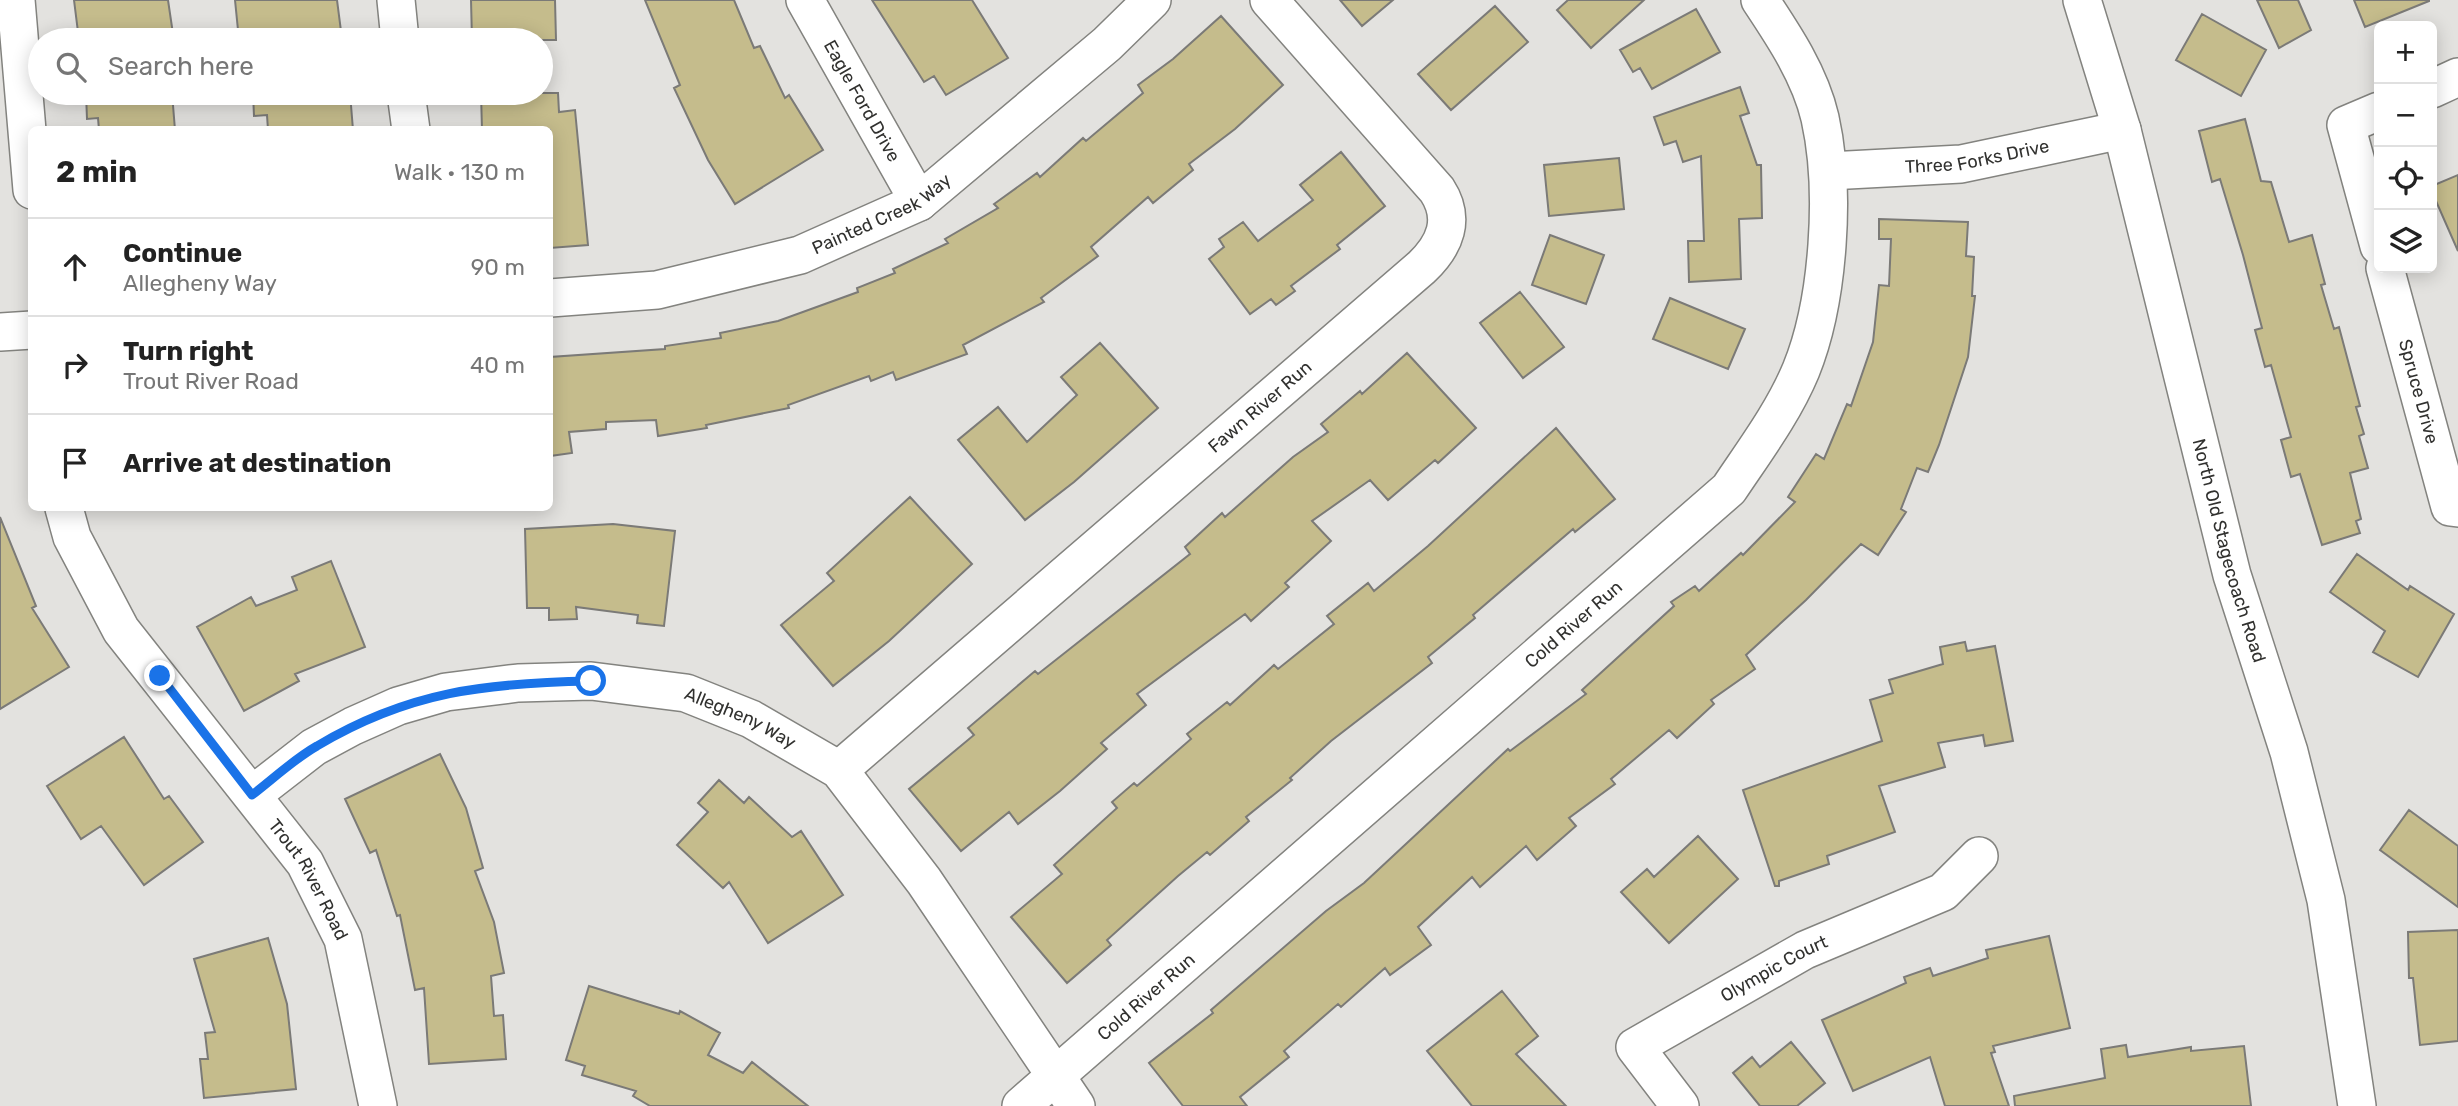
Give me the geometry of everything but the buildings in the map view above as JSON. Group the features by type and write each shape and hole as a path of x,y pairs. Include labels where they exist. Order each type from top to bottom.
{"street":[{"path":"16,0 28,142"},
{"path":"396,0 399,28"},
{"name":"Eagle Ford Drive","path":"805,0 919,202"},
{"name":"Painted Creek Way","path":"553,298 657,290 800,255 919,202 1107,44 1152,0"},
{"name":"Fawn River Run","path":"839,770 1422,267 1441,244 1446,232 1447,208 1437,190 1269,0"},
{"name":"Cold River Run","path":"1021,1106 1729,489 1777,417 1808,348 1824,282 1829,171 1820,116 1793,50 1760,0"},
{"name":"North Old Stagecoach Road","path":"2082,0 2122,130 2232,575 2289,751 2326,900 2357,1106"},
{"path":"2437,87 2458,77"},
{"path":"408,105 410,126"},
{"path":"2374,113 2346,125 2374,228"},
{"name":"Three Forks Drive","path":"1829,171 1961,164 2122,130"},
{"name":"Spruce Drive","path":"2386,273 2450,507 2458,508"},
{"path":"0,332 28,330"},
{"name":"Trout River Road","path":"66,511 72,537 121,630 305,863 343,939 378,1106"},
{"name":"Allegheny Way","path":"252,795 314,747 398,706 446,692 518,682 591,681 686,693 751,719 839,770 924,881 1076,1106"},
{"name":"Olympic Court","path":"1680,1106 1634,1046 1805,950 1943,892 1979,856"}],"route":[{"path":"160,676 252,795 314,747 398,706 446,692 518,682 591,681"}]}
